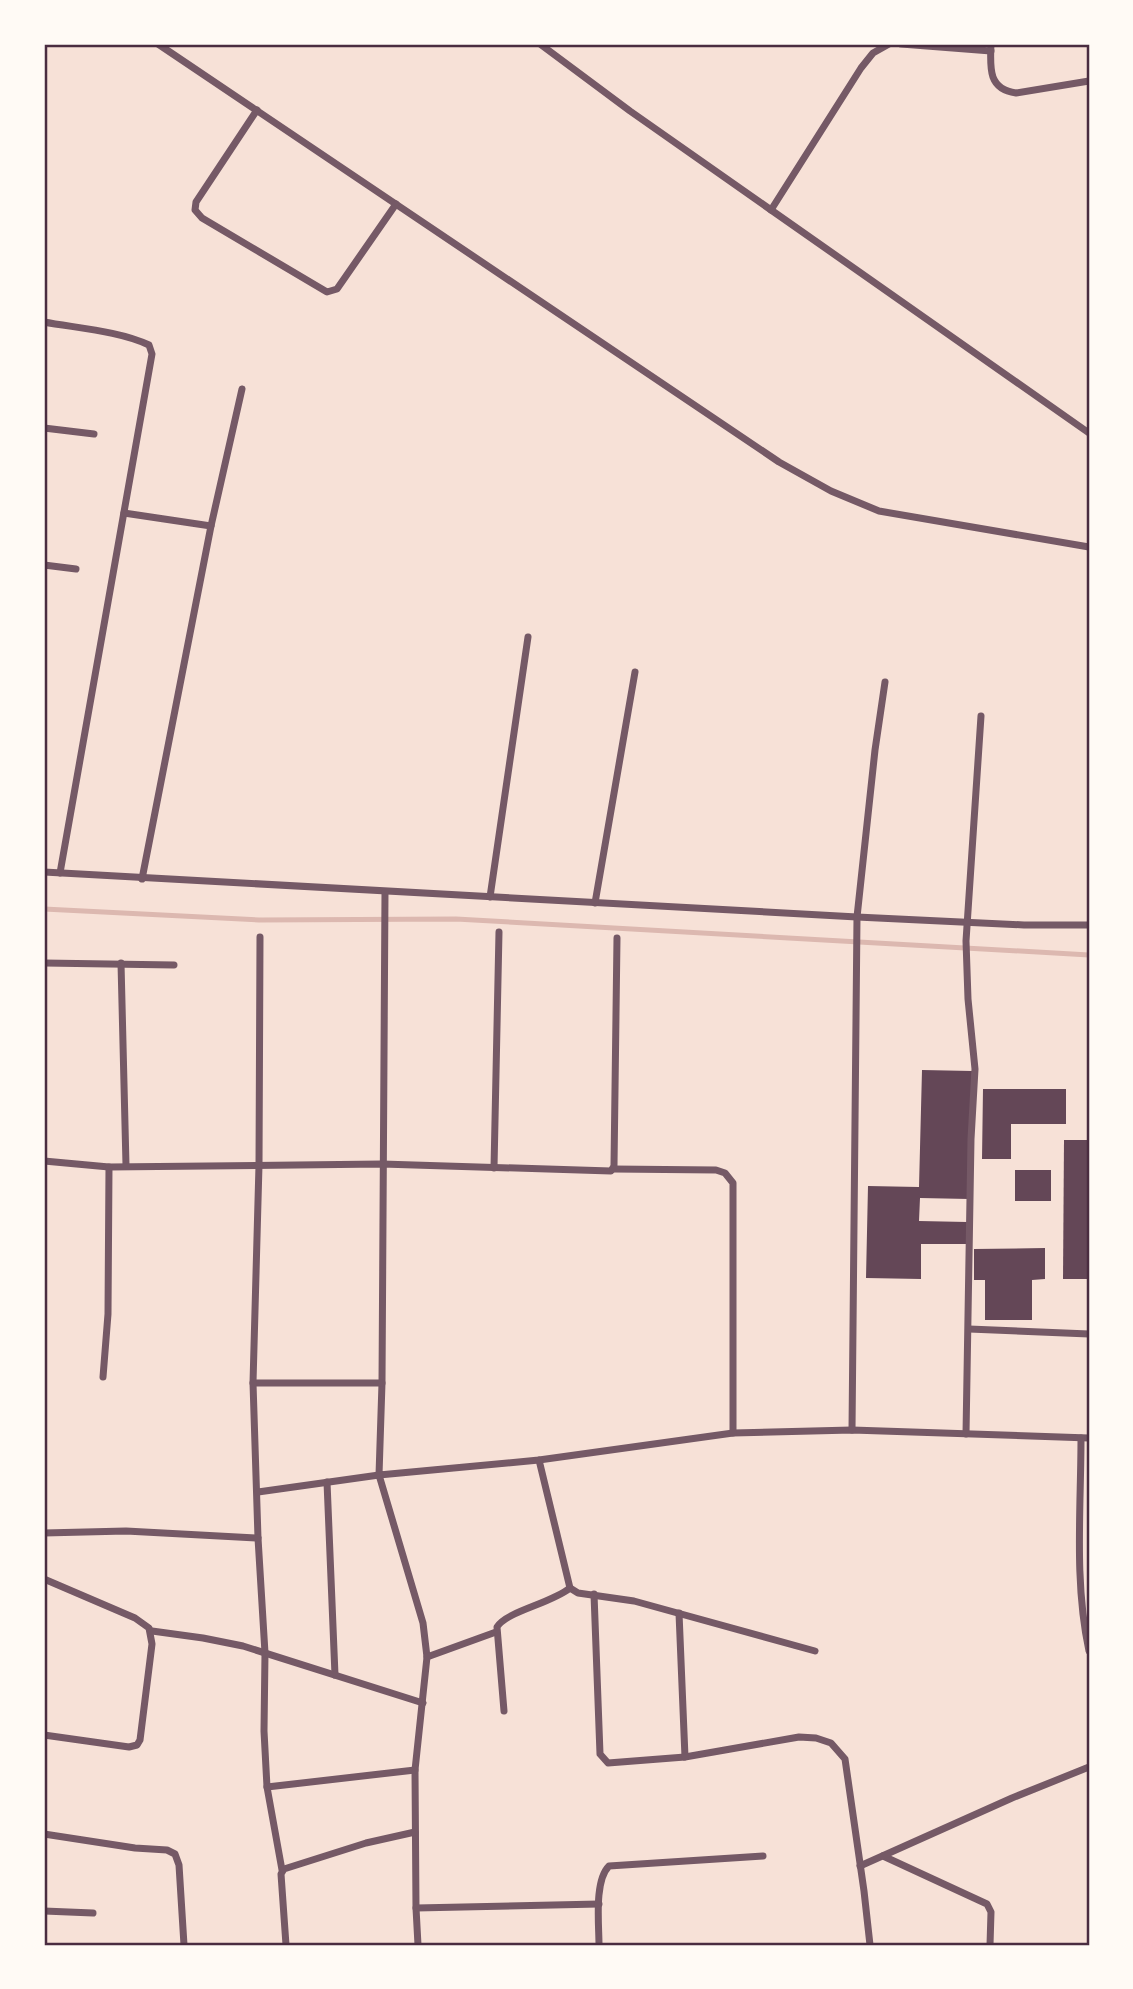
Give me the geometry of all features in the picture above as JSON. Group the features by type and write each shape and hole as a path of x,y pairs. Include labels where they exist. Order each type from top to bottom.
{"street":[{"path":"158,44 779,462 831,491 879,511 1089,547"},
{"path":"540,44 1089,433"},
{"path":"771,209 861,68 873,53 888,44"},
{"path":"901,44 991,47 994,84 1004,92 1016,93 1089,81"},
{"path":"257,110 196,202 195,210 202,218 327,292 337,289 396,204"},
{"path":"44,323 144,343 152,354 61,873"},
{"path":"142,879 211,526 242,389"},
{"path":"44,428 94,434"},
{"path":"124,513 211,526"},
{"path":"44,565 76,569"},
{"path":"490,897 528,637"},
{"path":"595,903 635,673"},
{"path":"852,1430 856,929 885,682"},
{"path":"966,1434 971,1139 975,1069 966,942 981,716"},
{"path":"44,873 857,917 1089,925"},
{"path":"386,892 379,1475 423,1623 427,1657 415,1770 418,1945"},
{"path":"494,1168 499,932"},
{"path":"260,937 259,1165 253,1383 265,1653 264,1731 267,1787 282,1870 286,1945"},
{"path":"613,1169 617,937"},
{"path":"121,963 126,1165"},
{"path":"44,964 174,965"},
{"path":"44,1161 109,1167 382,1164 607,1172 613,1169 716,1170 724,1173 733,1183 733,1433"},
{"path":"103,1377 108,1314 109,1167"},
{"path":"969,1329 1089,1334"},
{"path":"253,1383 382,1383"},
{"path":"258,1492 379,1475 539,1460 733,1433 852,1430 1085,1438 1081,1579 1089,1651"},
{"path":"539,1460 570,1588 578,1592 634,1601 815,1651"},
{"path":"327,1482 335,1675"},
{"path":"44,1533 126,1531 258,1538"},
{"path":"44,1579 135,1618 152,1631 220,1641 423,1703"},
{"path":"504,1711 496,1632 505,1617 550,1602 570,1588"},
{"path":"594,1594 601,1758 608,1763 685,1757 799,1737 823,1739 831,1743 845,1759 870,1945"},
{"path":"679,1613 685,1757"},
{"path":"44,1735 129,1747 137,1745 152,1631"},
{"path":"427,1657 496,1632"},
{"path":"860,1866 1012,1797 1089,1767"},
{"path":"267,1787 415,1770"},
{"path":"282,1870 290,1865 366,1843 415,1832"},
{"path":"44,1833 135,1849 167,1850 175,1854 179,1865 184,1945"},
{"path":"599,1945 602,1876 609,1866 763,1856"},
{"path":"883,1856 988,1904 991,1912 990,1945"},
{"path":"416,1908 599,1904"},
{"path":"44,1911 93,1913"}],"building":[{"path":"922,1070 972,1071 969,1199 920,1198 919,1221 967,1222 966,1244 921,1244 921,1279 866,1278 868,1186 919,1187"},
{"path":"983,1089 1066,1089 1066,1124 1011,1124 1011,1159 982,1159"},
{"path":"1064,1140 1089,1140 1089,1279 1063,1279"},
{"path":"1015,1170 1051,1170 1051,1201 1015,1201"},
{"path":"1045,1248 1045,1279 1032,1280 1032,1320 985,1320 985,1280 974,1280 974,1249"}],"waterway":[{"path":"44,909 259,920 456,919 1089,955"}]}
